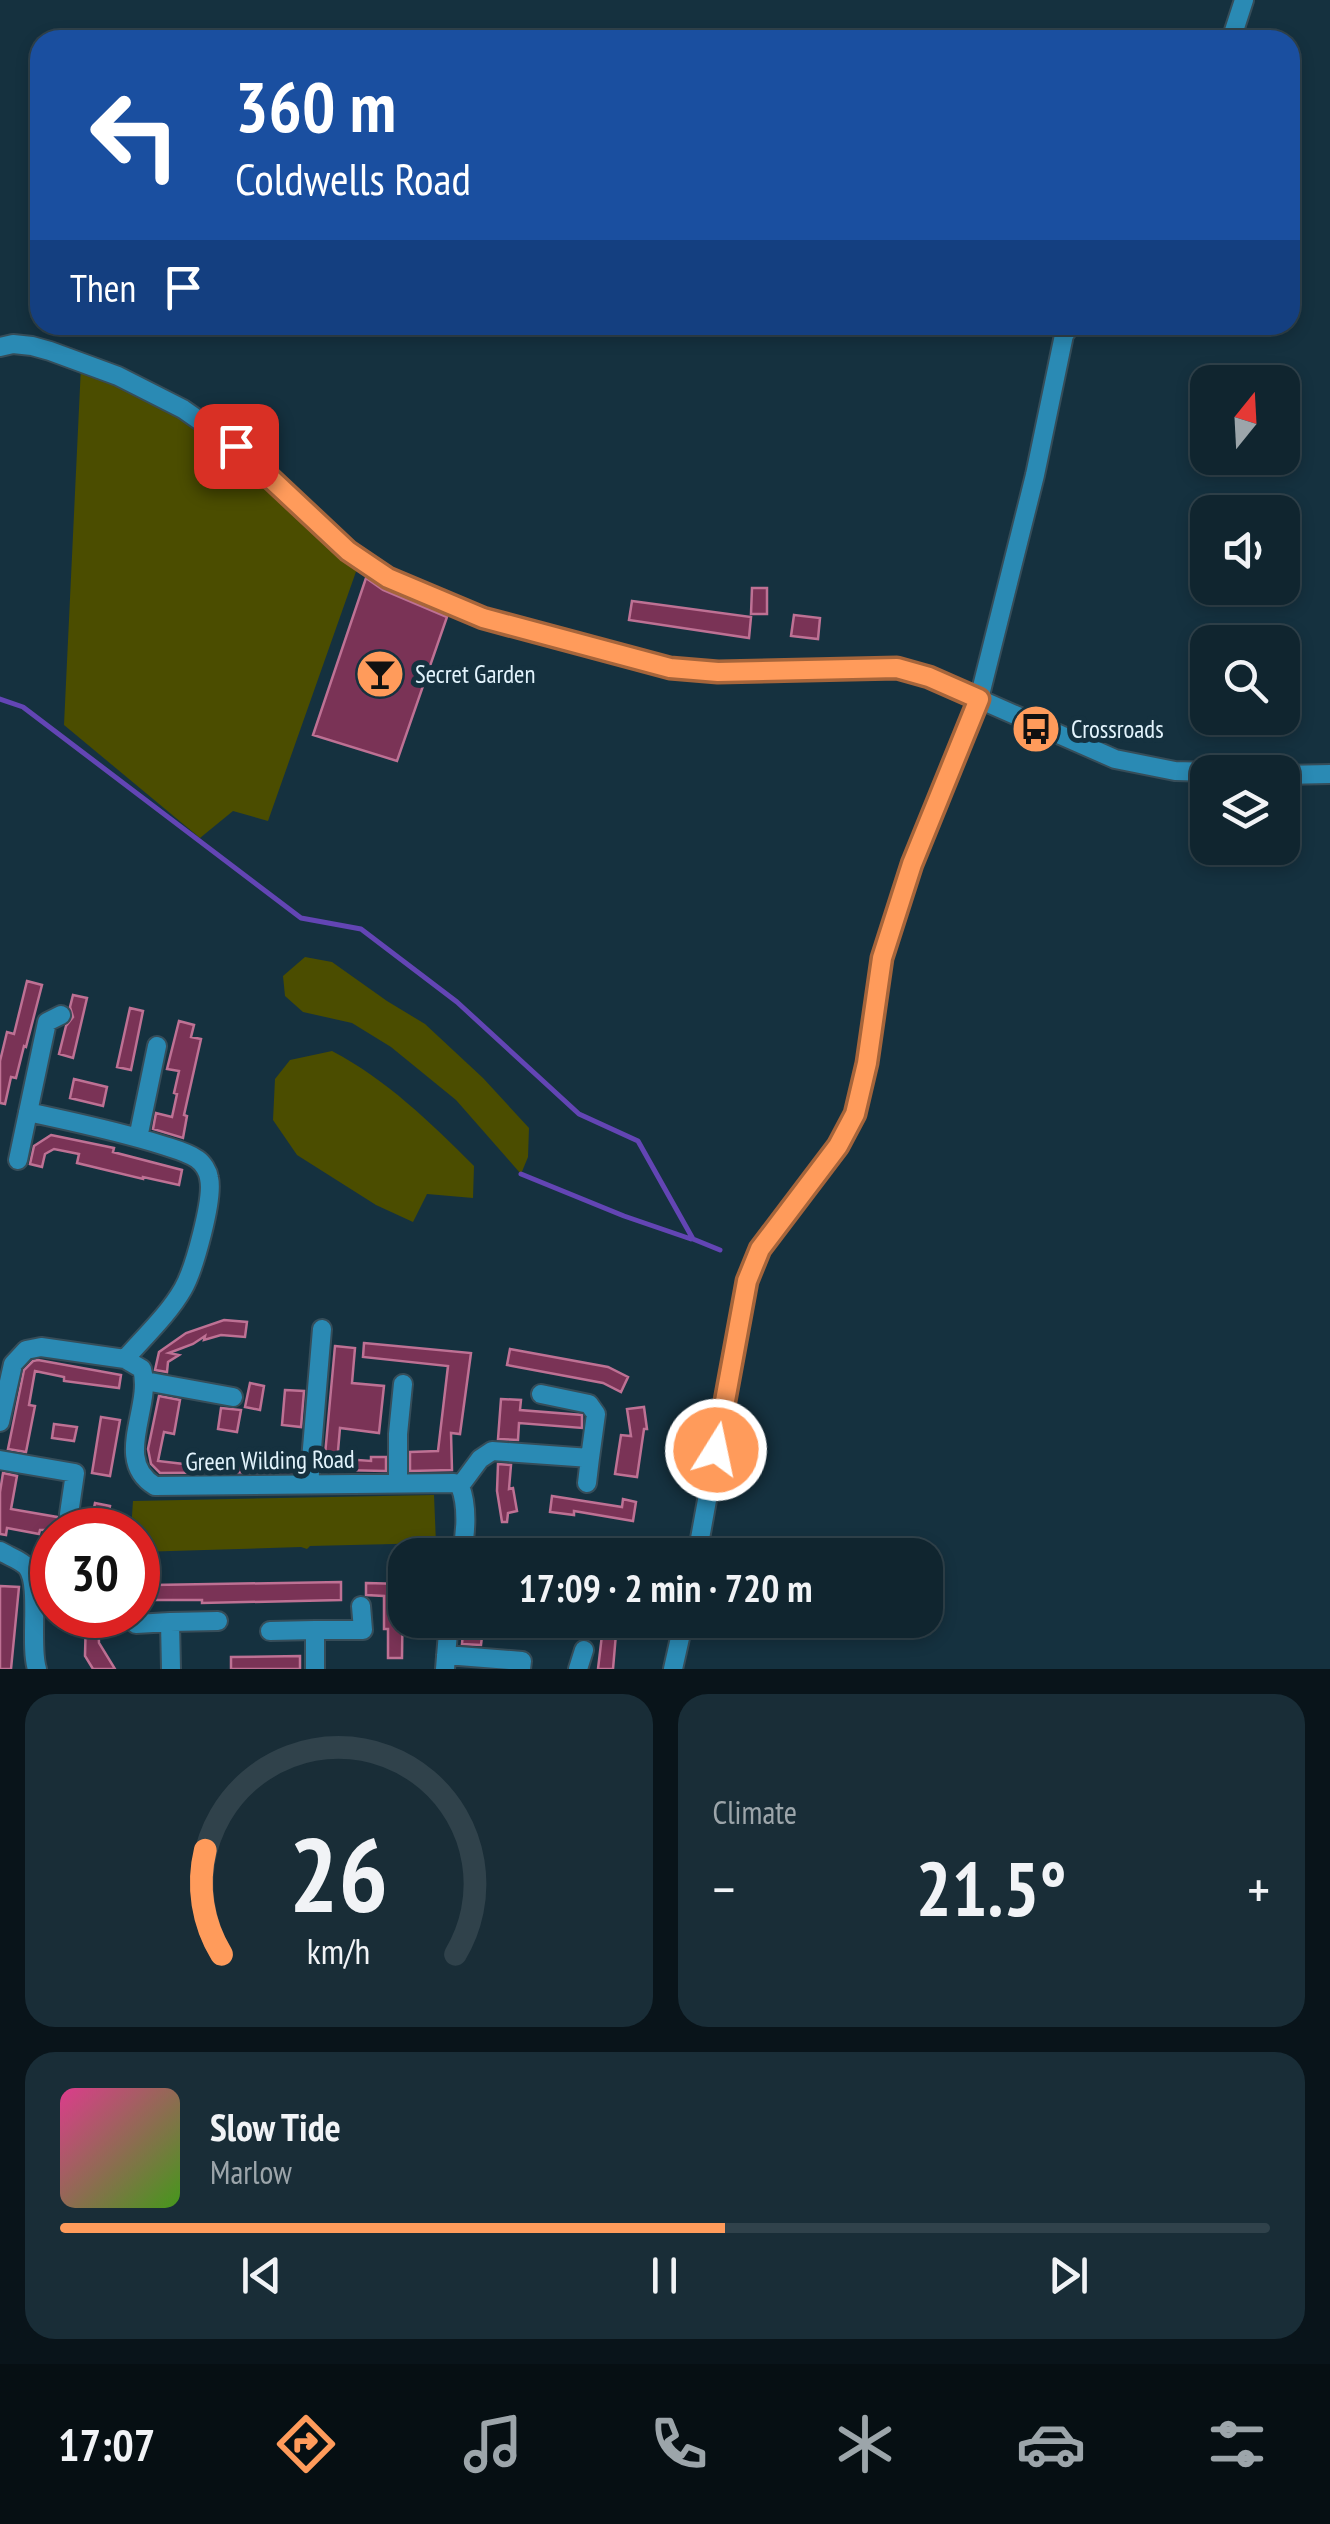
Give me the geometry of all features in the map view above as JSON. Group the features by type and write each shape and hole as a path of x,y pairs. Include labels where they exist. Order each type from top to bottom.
{"street":[{"path":"1234,30 1244,0"},
{"path":"700,1538 747,1281 760,1249 838,1146 855,1114 867,1063 882,958 912,864 979,699 1064,335"},
{"path":"0,347 13,344 50,351 118,376 184,409 236,446 348,551 388,578 483,618 670,668 718,672 897,668 929,677 1115,759 1190,771"},
{"path":"1300,775 1330,774"},
{"path":"18,1160 47,1022 61,1015"},
{"path":"138,1138 157,1046"},
{"path":"28,1112 184,1152 200,1161 209,1174 210,1188 196,1256 185,1286 167,1313 124,1358"},
{"path":"309,1484 322,1330"},
{"path":"0,1422 4,1379 12,1364 26,1350 42,1347 124,1358 142,1369 146,1381 234,1396"},
{"name":"Green Wilding Road","path":"146,1381 134,1450 136,1467 144,1480 155,1486 398,1483 460,1486"},
{"path":"398,1483 404,1384"},
{"path":"541,1394 589,1404 596,1414 587,1483"},
{"path":"464,1538 464,1495 460,1486 480,1458 492,1452 590,1458"},
{"path":"0,1460 75,1472 69,1508"},
{"path":"0,1551 26,1564 33,1579 37,1669"},
{"path":"270,1631 363,1630 362,1606"},
{"path":"170,1622 171,1669"},
{"path":"160,1623 218,1622"},
{"path":"315,1630 315,1669"},
{"path":"673,1669 680,1638"},
{"path":"578,1669 584,1650"},
{"path":"446,1662 522,1661 521,1669"}],"shaded area":[{"path":"81,366 181,412 233,451 237,463 279,501 293,504 358,566 268,821 233,811 200,838 64,725"},
{"path":"305,957 332,962 425,1024 483,1078 529,1128 528,1157 521,1174 456,1100 391,1047 352,1023 303,1012 285,996 283,976"},
{"path":"332,1051 389,1089 474,1166 473,1198 427,1194 413,1222 376,1205 297,1155 273,1120 275,1079 290,1060"},
{"path":"434,1495 436,1538 388,1538 388,1544 307,1549 160,1551 160,1508 133,1508 133,1501"}],"building":[{"name":"Secret Garden","path":"366,578 383,590 447,617 397,761 313,735"},
{"path":"752,588 767,588 767,614 751,614"},
{"path":"632,601 751,617 749,638 629,620"},
{"path":"794,615 820,618 818,639 791,636"},
{"path":"27,981 42,985 16,1078 11,1077 5,1104 0,1103 0,1061 7,1032 14,1034"},
{"path":"73,995 87,998 73,1058 59,1054 66,1026 73,1017"},
{"path":"130,1008 143,1011 131,1070 117,1067"},
{"path":"179,1021 194,1025 191,1037 201,1039 184,1115 187,1116 183,1138 153,1129 156,1113 172,1117 179,1071 167,1069"},
{"path":"74,1079 107,1087 103,1106 70,1098"},
{"path":"51,1135 114,1148 113,1152 182,1170 179,1185 77,1163 79,1154 54,1149 45,1154 42,1167 30,1164 34,1146"},
{"path":"224,1320 247,1322 245,1337 221,1335 204,1340 205,1336 169,1353 179,1355 168,1362 167,1372 155,1370 159,1352 186,1333"},
{"path":"364,1343 471,1353 460,1434 451,1433 452,1470 410,1471 410,1452 438,1451 448,1366 363,1357"},
{"path":"335,1346 355,1348 352,1383 384,1386 379,1433 340,1428 338,1451 344,1459 371,1461 371,1457 386,1457 386,1471 338,1470 325,1455"},
{"path":"510,1349 608,1367 628,1377 621,1392 603,1383 507,1365"},
{"path":"38,1360 121,1375 119,1388 64,1381 64,1377 35,1371 29,1405 35,1406 26,1452 8,1449 24,1370"},
{"path":"250,1383 264,1386 260,1410 245,1407"},
{"path":"285,1390 304,1391 301,1427 282,1425"},
{"path":"159,1396 180,1400 174,1434 164,1432 158,1461 193,1465 193,1460 218,1459 218,1455 295,1454 295,1472 160,1473 151,1464 148,1449"},
{"path":"501,1399 521,1400 520,1410 582,1415 582,1428 519,1423 518,1440 498,1439"},
{"path":"644,1407 647,1429 637,1477 615,1474 621,1435 631,1436 627,1409"},
{"path":"221,1408 241,1410 237,1432 218,1429"},
{"path":"101,1417 120,1420 110,1476 92,1473"},
{"path":"54,1424 77,1427 74,1441 52,1438"},
{"path":"498,1464 511,1465 509,1489 513,1488 517,1511 508,1513 507,1522 502,1522 497,1491"},
{"path":"3,1473 17,1476 11,1509 30,1512 30,1532 7,1528 6,1535 0,1534"},
{"path":"552,1496 622,1507 623,1499 636,1502 633,1521 574,1511 574,1515 550,1512"},
{"path":"341,1582 341,1600 160,1600 160,1585"},
{"path":"366,1583 388,1584 388,1629 384,1629 384,1596 366,1595"},
{"path":"0,1586 19,1587 11,1669 0,1669"},
{"path":"85,1638 99,1638 115,1669 93,1669 85,1656"},
{"path":"388,1638 402,1638 402,1658 388,1658"},
{"path":"462,1638 482,1638 481,1645 462,1644"},
{"path":"602,1638 616,1638 613,1669 598,1669"},
{"path":"300,1656 300,1669 231,1669 231,1657"}],"waterway":[{"path":"0,699 23,707 301,918 361,929 457,1002 579,1114 638,1141 693,1239 720,1250"},
{"path":"521,1174 691,1239"}],"place":[{"name":"Secret Garden","path":"380,674"},
{"name":"Crossroads","path":"1036,729"}],"route":[{"path":"236,446 348,551 388,578 483,618 670,668 718,672 897,668 979,699 912,864 882,958 867,1063 855,1114 838,1146 760,1249 747,1281 716,1450"}]}
